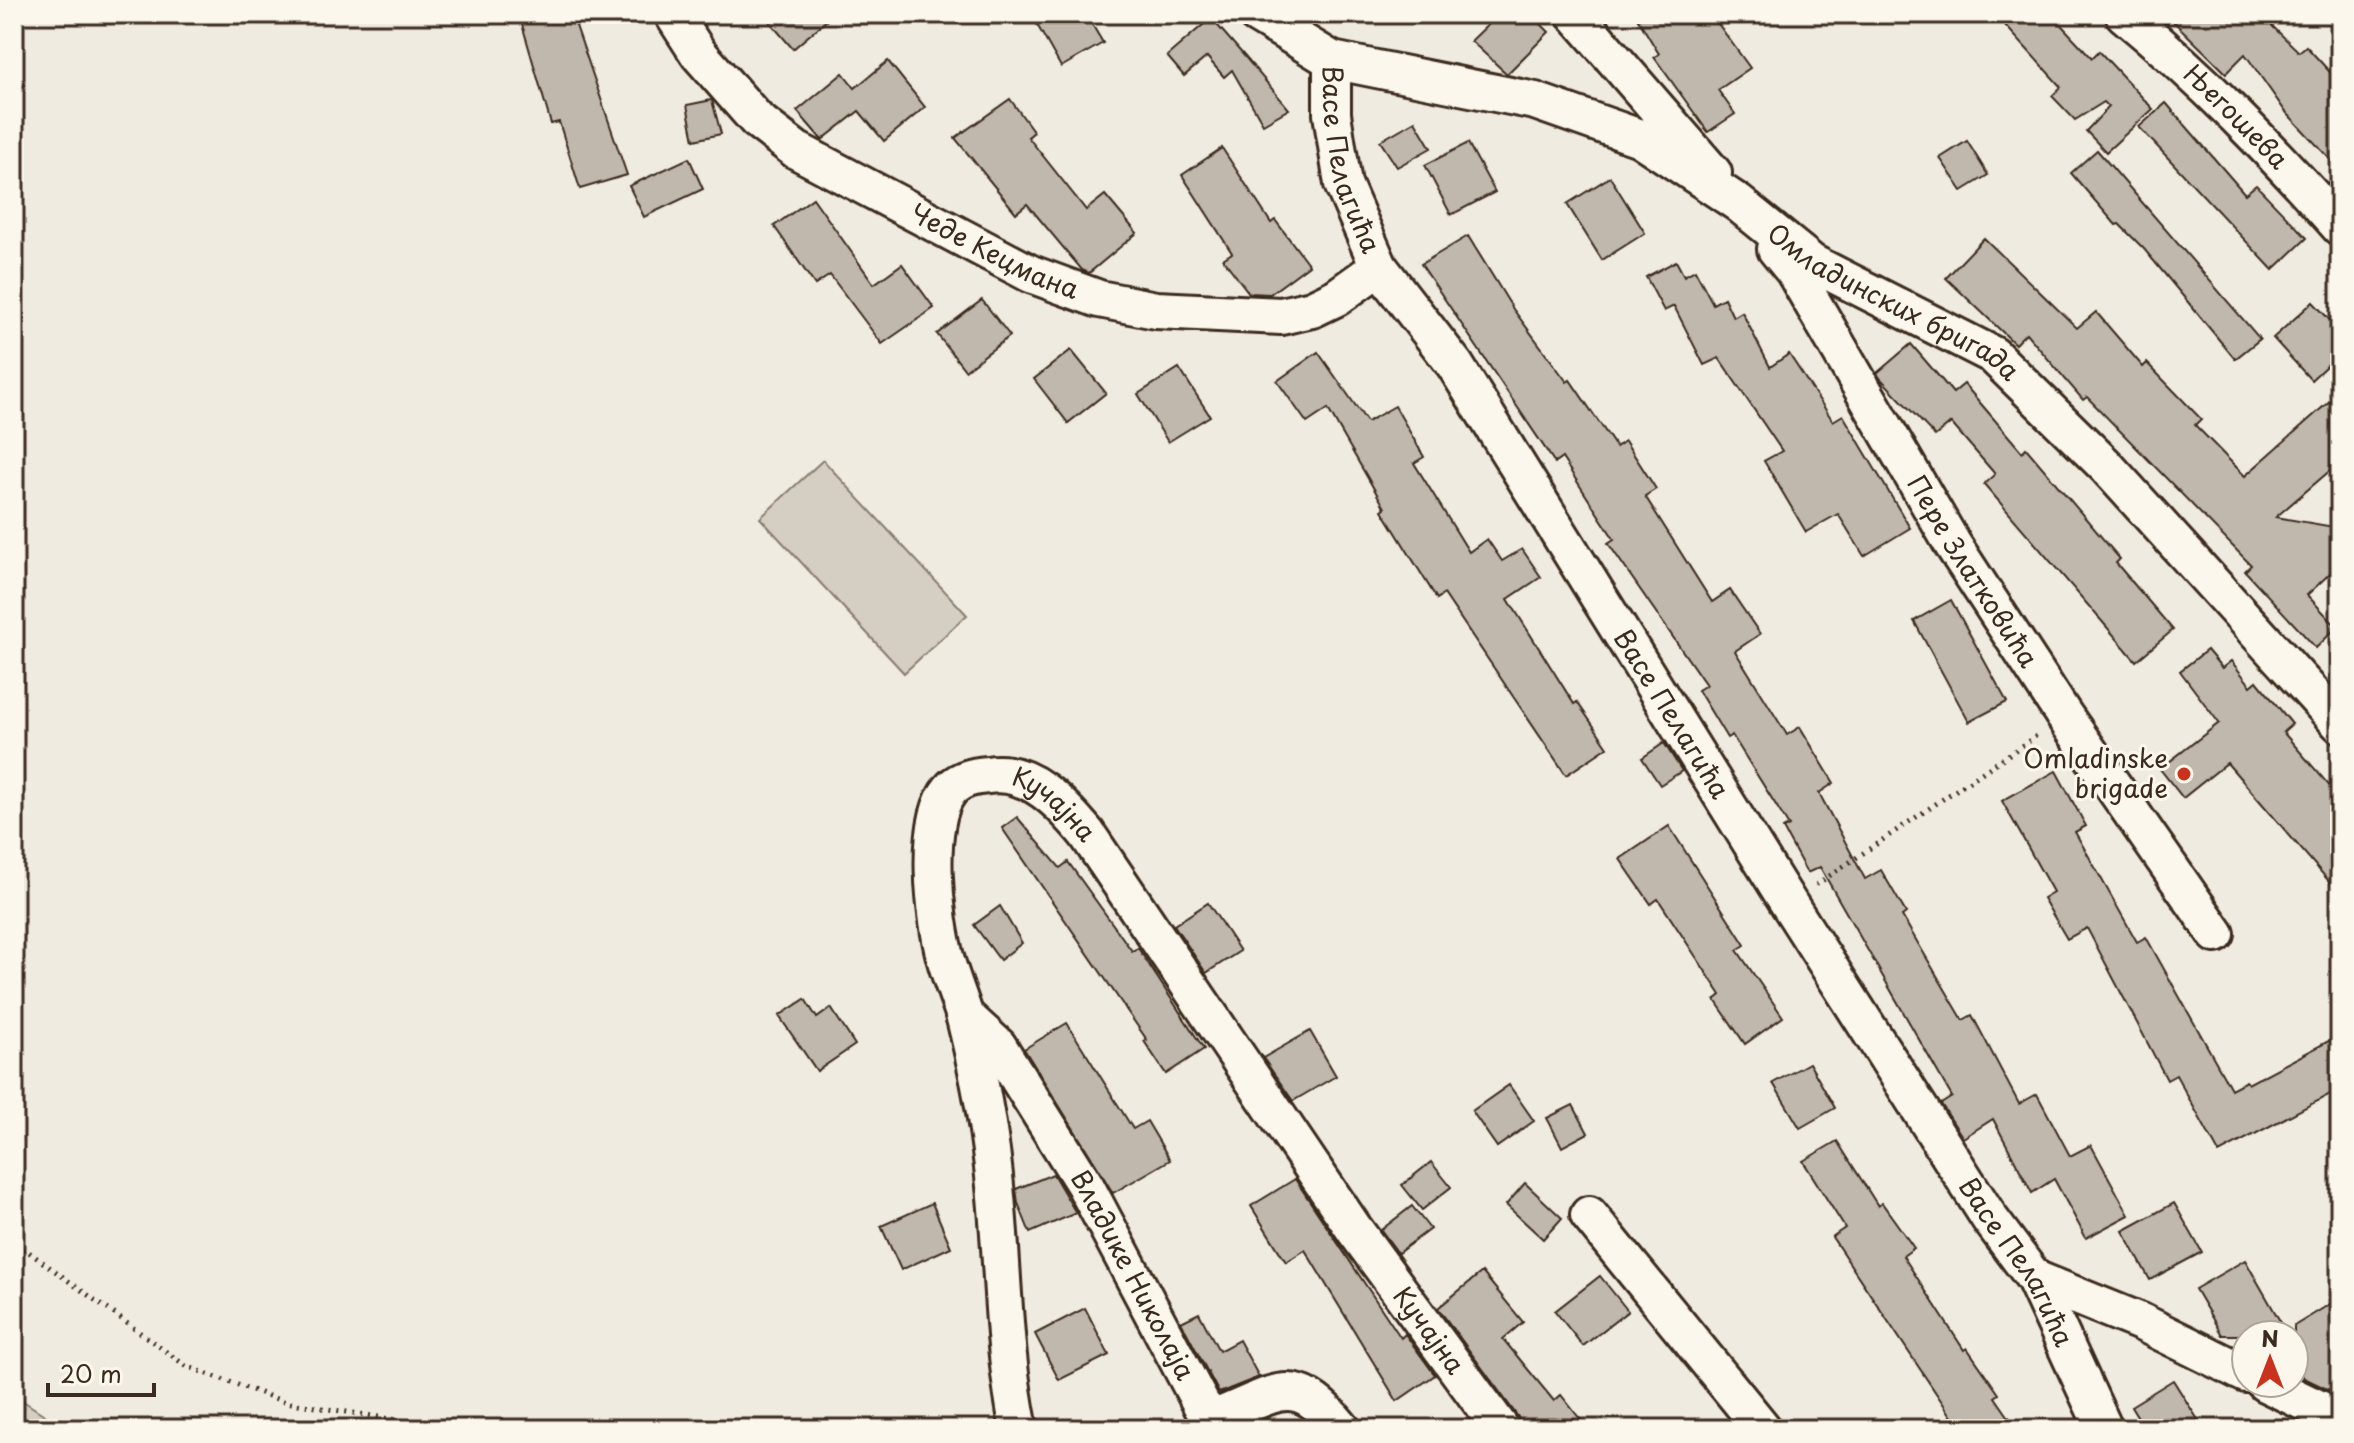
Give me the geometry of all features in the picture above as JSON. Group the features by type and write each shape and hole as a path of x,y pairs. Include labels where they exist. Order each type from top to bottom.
{"street":[{"name":"Чеде Кецмана","path":"673,14 698,53 757,120 796,150 1031,274 1099,299 1156,310 1281,316 1312,309 1337,297 1379,267"},
{"name":"Васе Пелагића","path":"1256,14 1332,60 1332,114 1343,184 1379,267 1455,365 1789,904 1990,1219 2035,1279 2104,1429"},
{"path":"1575,14 1738,203"},
{"name":"Његошева","path":"2124,14 2182,62 2276,156 2340,227"},
{"name":"Омладинских бригада","path":"1332,60 1535,101 1640,138 1738,203 1812,263 1993,355 2106,466 2340,724"},
{"name":"Пере Златковића","path":"1738,203 1794,271 1953,545 2065,717 2216,934"},
{"name":"Кучајна","path":"1019,1429 1009,1373 991,1150 964,1015 944,955 934,864 935,832 942,803 951,788 969,777 998,773 1026,781 1047,793 1087,834 1354,1229 1501,1429"},
{"name":"Владике Николаја","path":"964,1015 998,1046 1085,1185 1202,1406 1200,1422 1284,1390 1295,1390 1329,1413 1342,1429"},
{"path":"1589,1215 1763,1429"},
{"path":"2035,1279 2141,1322 2230,1366"},
{"path":"2298,1399 2340,1419"}],"path":[{"path":"1789,904 2065,717"},
{"path":"14,1249 26,1250 186,1366 285,1402 453,1429"}],"shaded area":[{"path":"823,460 967,615 904,673 760,518"},
{"path":"14,1395 66,1429 14,1429"}],"building":[{"path":"519,14 572,14 627,175 580,189 559,122 551,124"},
{"path":"763,14 834,14 793,49"},
{"path":"1031,14 1086,14 1103,43 1061,67"},
{"path":"1499,14 1531,14 1549,32 1507,74 1471,41"},
{"path":"1635,14 1711,14 1750,68 1718,90 1735,114 1708,132 1654,57 1659,54"},
{"path":"1995,14 2051,14 2092,58 2099,51 2153,109 2106,152 2086,131 2109,107 2104,102 2075,120 2052,96 2061,87"},
{"path":"2166,14 2260,14 2299,52 2306,46 2340,83 2340,170 2285,111 2245,54 2226,73"},
{"path":"1211,18 1289,109 1263,124 1232,70 1224,77 1207,57 1184,76 1167,56"},
{"path":"888,61 925,107 884,141 859,111 822,140 797,111 843,73 855,88"},
{"path":"1010,99 1034,132 1028,137 1086,210 1105,195 1137,233 1089,273 1082,270 1027,204 1016,213 955,138"},
{"path":"712,100 721,134 694,140 687,105"},
{"path":"2166,103 2245,194 2256,185 2307,238 2273,270 2139,127"},
{"path":"1415,121 1431,148 1397,167 1380,141"},
{"path":"1967,141 1988,175 1962,191 1940,158"},
{"path":"1468,143 1495,192 1451,215 1425,165"},
{"path":"1222,148 1271,223 1275,220 1309,265 1270,294 1249,293 1223,259 1232,253 1182,175"},
{"path":"2097,150 2260,339 2235,359 2144,249 2119,224 2116,225 2071,173"},
{"path":"689,158 703,189 644,217 629,186"},
{"path":"1610,177 1645,233 1602,260 1567,204"},
{"path":"813,198 874,284 902,264 934,308 882,344 830,275 815,285 774,226"},
{"path":"1468,236 1513,309 1567,382 1570,380 1616,447 1625,441 1656,489 1645,496 1712,602 1730,590 1760,634 1735,651 1787,735 1800,727 1834,783 1819,793 1865,879 1881,870 1906,913 1902,916 1963,1020 1972,1015 2019,1104 2037,1094 2070,1156 2091,1145 2129,1215 2086,1238 2054,1179 2032,1193 1993,1119 1963,1138 1941,1104 1952,1097 1820,867 1807,873 1783,829 1789,826 1732,735 1727,738 1698,690 1706,685 1608,543 1614,539 1562,458 1555,463 1421,264"},
{"path":"1984,238 2077,328 2096,312 2143,367 2147,363 2201,419 2195,425 2245,476 2340,392 2340,462 2276,517 2340,528 2340,564 2307,595 2337,627 2316,648 2245,571 2251,565 2087,397 2083,400 2026,333 2015,344 1946,278"},
{"path":"1676,261 1684,276 1695,270 1713,304 1724,298 1733,317 1742,312 1770,367 1789,354 1833,421 1843,415 1910,528 1864,556 1838,514 1806,532 1764,461 1782,451 1719,358 1704,365 1674,306 1664,311 1646,277"},
{"path":"982,300 1010,336 965,370 937,334"},
{"path":"2313,302 2340,331 2340,353 2311,380 2273,338"},
{"path":"1911,344 1953,393 1964,384 2022,452 2026,448 2120,559 2116,563 2173,630 2136,661 1984,484 1995,474 1951,423 1935,436 1880,378 1877,373"},
{"path":"1071,350 1106,393 1068,423 1034,379"},
{"path":"1318,352 1367,422 1395,406 1424,457 1414,463 1469,552 1487,539 1502,561 1522,549 1541,577 1508,599 1574,704 1577,702 1608,747 1566,775 1444,594 1437,599 1382,510 1385,508 1328,409 1307,423 1277,381"},
{"path":"1179,368 1210,416 1168,442 1138,394"},
{"path":"1951,600 2007,702 1969,722 1914,621"},
{"path":"2207,650 2222,668 2231,661 2251,686 2257,681 2292,724 2283,732 2340,798 2340,894 2227,763 2183,798 2160,769 2219,723 2180,671"},
{"path":"1664,743 1682,771 1660,785 1642,758"},
{"path":"2056,771 2086,826 2075,832 2137,942 2146,937 2231,1089 2246,1081 2248,1084 2340,1035 2340,1089 2219,1153 2176,1075 2167,1080 2087,928 2067,939 2043,898 2053,892 2002,801"},
{"path":"1017,817 1060,868 1068,862 1132,951 1138,948 1204,1049 1166,1074 1144,1041 1147,1040 1002,828"},
{"path":"1669,826 1745,945 1737,950 1783,1017 1745,1044 1715,1000 1721,995 1658,899 1651,904 1620,859"},
{"path":"1208,903 1240,951 1206,973 1174,925"},
{"path":"1000,906 1022,943 1000,960 974,925"},
{"path":"805,999 817,1018 831,1008 855,1045 817,1071 779,1016"},
{"path":"1067,1023 1133,1129 1147,1121 1170,1160 1113,1193 1024,1049"},
{"path":"1310,1031 1336,1076 1293,1101 1263,1058"},
{"path":"1809,1063 1835,1108 1800,1128 1773,1083"},
{"path":"1509,1085 1534,1121 1497,1147 1472,1111"},
{"path":"1573,1105 1588,1133 1562,1147 1547,1118"},
{"path":"1837,1141 1878,1206 1882,1203 1914,1248 1903,1256 1964,1350 1967,1348 1999,1394 1995,1397 2017,1429 1960,1429 1832,1237 1845,1228 1803,1161"},
{"path":"1431,1162 1451,1187 1422,1210 1402,1185"},
{"path":"1053,1174 1076,1213 1030,1233 1016,1189"},
{"path":"1295,1179 1401,1338 1405,1334 1435,1375 1397,1401 1305,1250 1286,1262 1251,1206"},
{"path":"1525,1183 1562,1218 1543,1239 1506,1205"},
{"path":"932,1203 951,1247 901,1270 881,1226"},
{"path":"2174,1203 2202,1252 2150,1280 2123,1231"},
{"path":"1412,1206 1430,1229 1398,1253 1381,1230"},
{"path":"2245,1260 2279,1319 2230,1319 2230,1335 2222,1335 2195,1289"},
{"path":"1482,1272 1523,1322 1503,1339 1554,1401 1561,1395 1588,1429 1522,1429 1518,1417 1438,1308"},
{"path":"1600,1276 1628,1311 1583,1346 1555,1311"},
{"path":"2340,1298 2340,1384 2329,1390 2310,1381 2310,1319 2306,1319"},
{"path":"1085,1308 1109,1355 1059,1380 1035,1334"},
{"path":"1199,1313 1219,1351 1239,1340 1259,1377 1219,1393 1181,1322"},
{"path":"2173,1380 2204,1429 2145,1429 2131,1406"}],"place":[{"name":"Omladinske brigade","path":"2184,774"}]}
